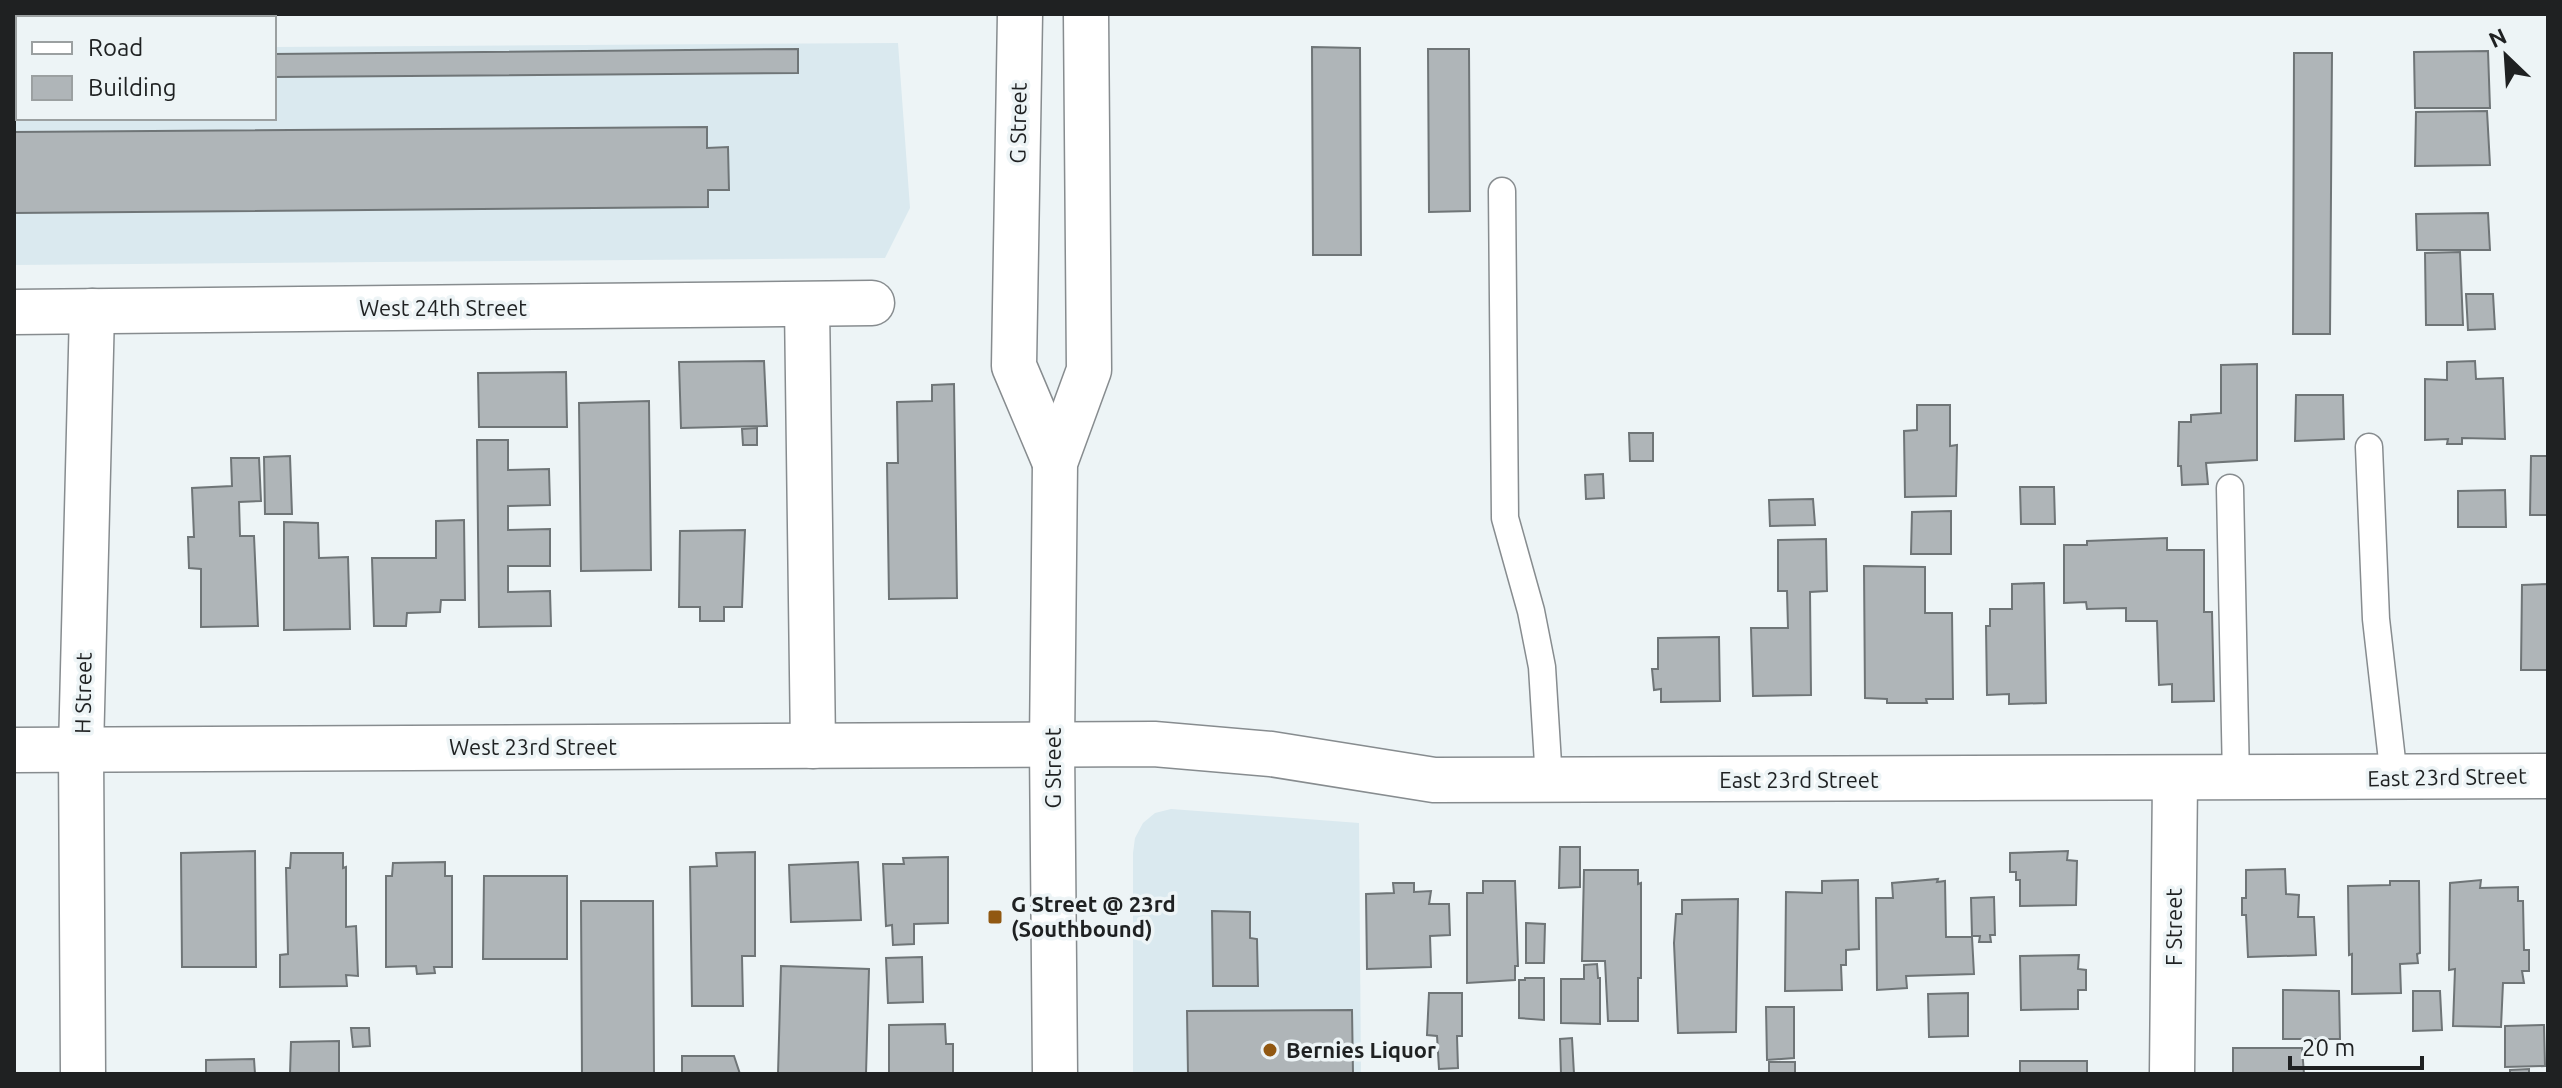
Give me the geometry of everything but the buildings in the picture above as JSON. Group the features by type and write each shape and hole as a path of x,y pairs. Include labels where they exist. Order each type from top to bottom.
{"street":[{"name":"G Street","path":"1020,14 1014,366 1055,463"},
{"name":"G Street","path":"1055,1074 1052,745 1055,463 1089,370 1086,14"},
{"name":"West 24th Street","path":"14,312 872,303"},
{"path":"807,305 813,746"},
{"name":"H Street","path":"83,1074 81,750 92,311"},
{"name":"East 23rd Street","path":"1052,745 1154,744 1212,748 1271,754 1434,780 2548,776"},
{"name":"West 23rd Street","path":"14,750 1052,745"},
{"name":"F Street","path":"2172,1074 2175,779"}],"lane":[{"path":"1502,191 1505,518 1531,611 1542,667 1549,780"},
{"path":"2369,447 2376,619 2394,778"},
{"path":"2230,488 2236,779"}],"shaded area":[{"path":"898,43 910,208 885,258 14,265 14,48 16,120 276,120 276,47"},
{"path":"1171,809 1359,823 1361,1074 1133,1074 1135,838 1143,823 1155,813"}],"place":[{"name":"G Street @ 23rd (Southbound)","path":"995,917"},
{"name":"Bernies Liquor","path":"1270,1050"}]}
